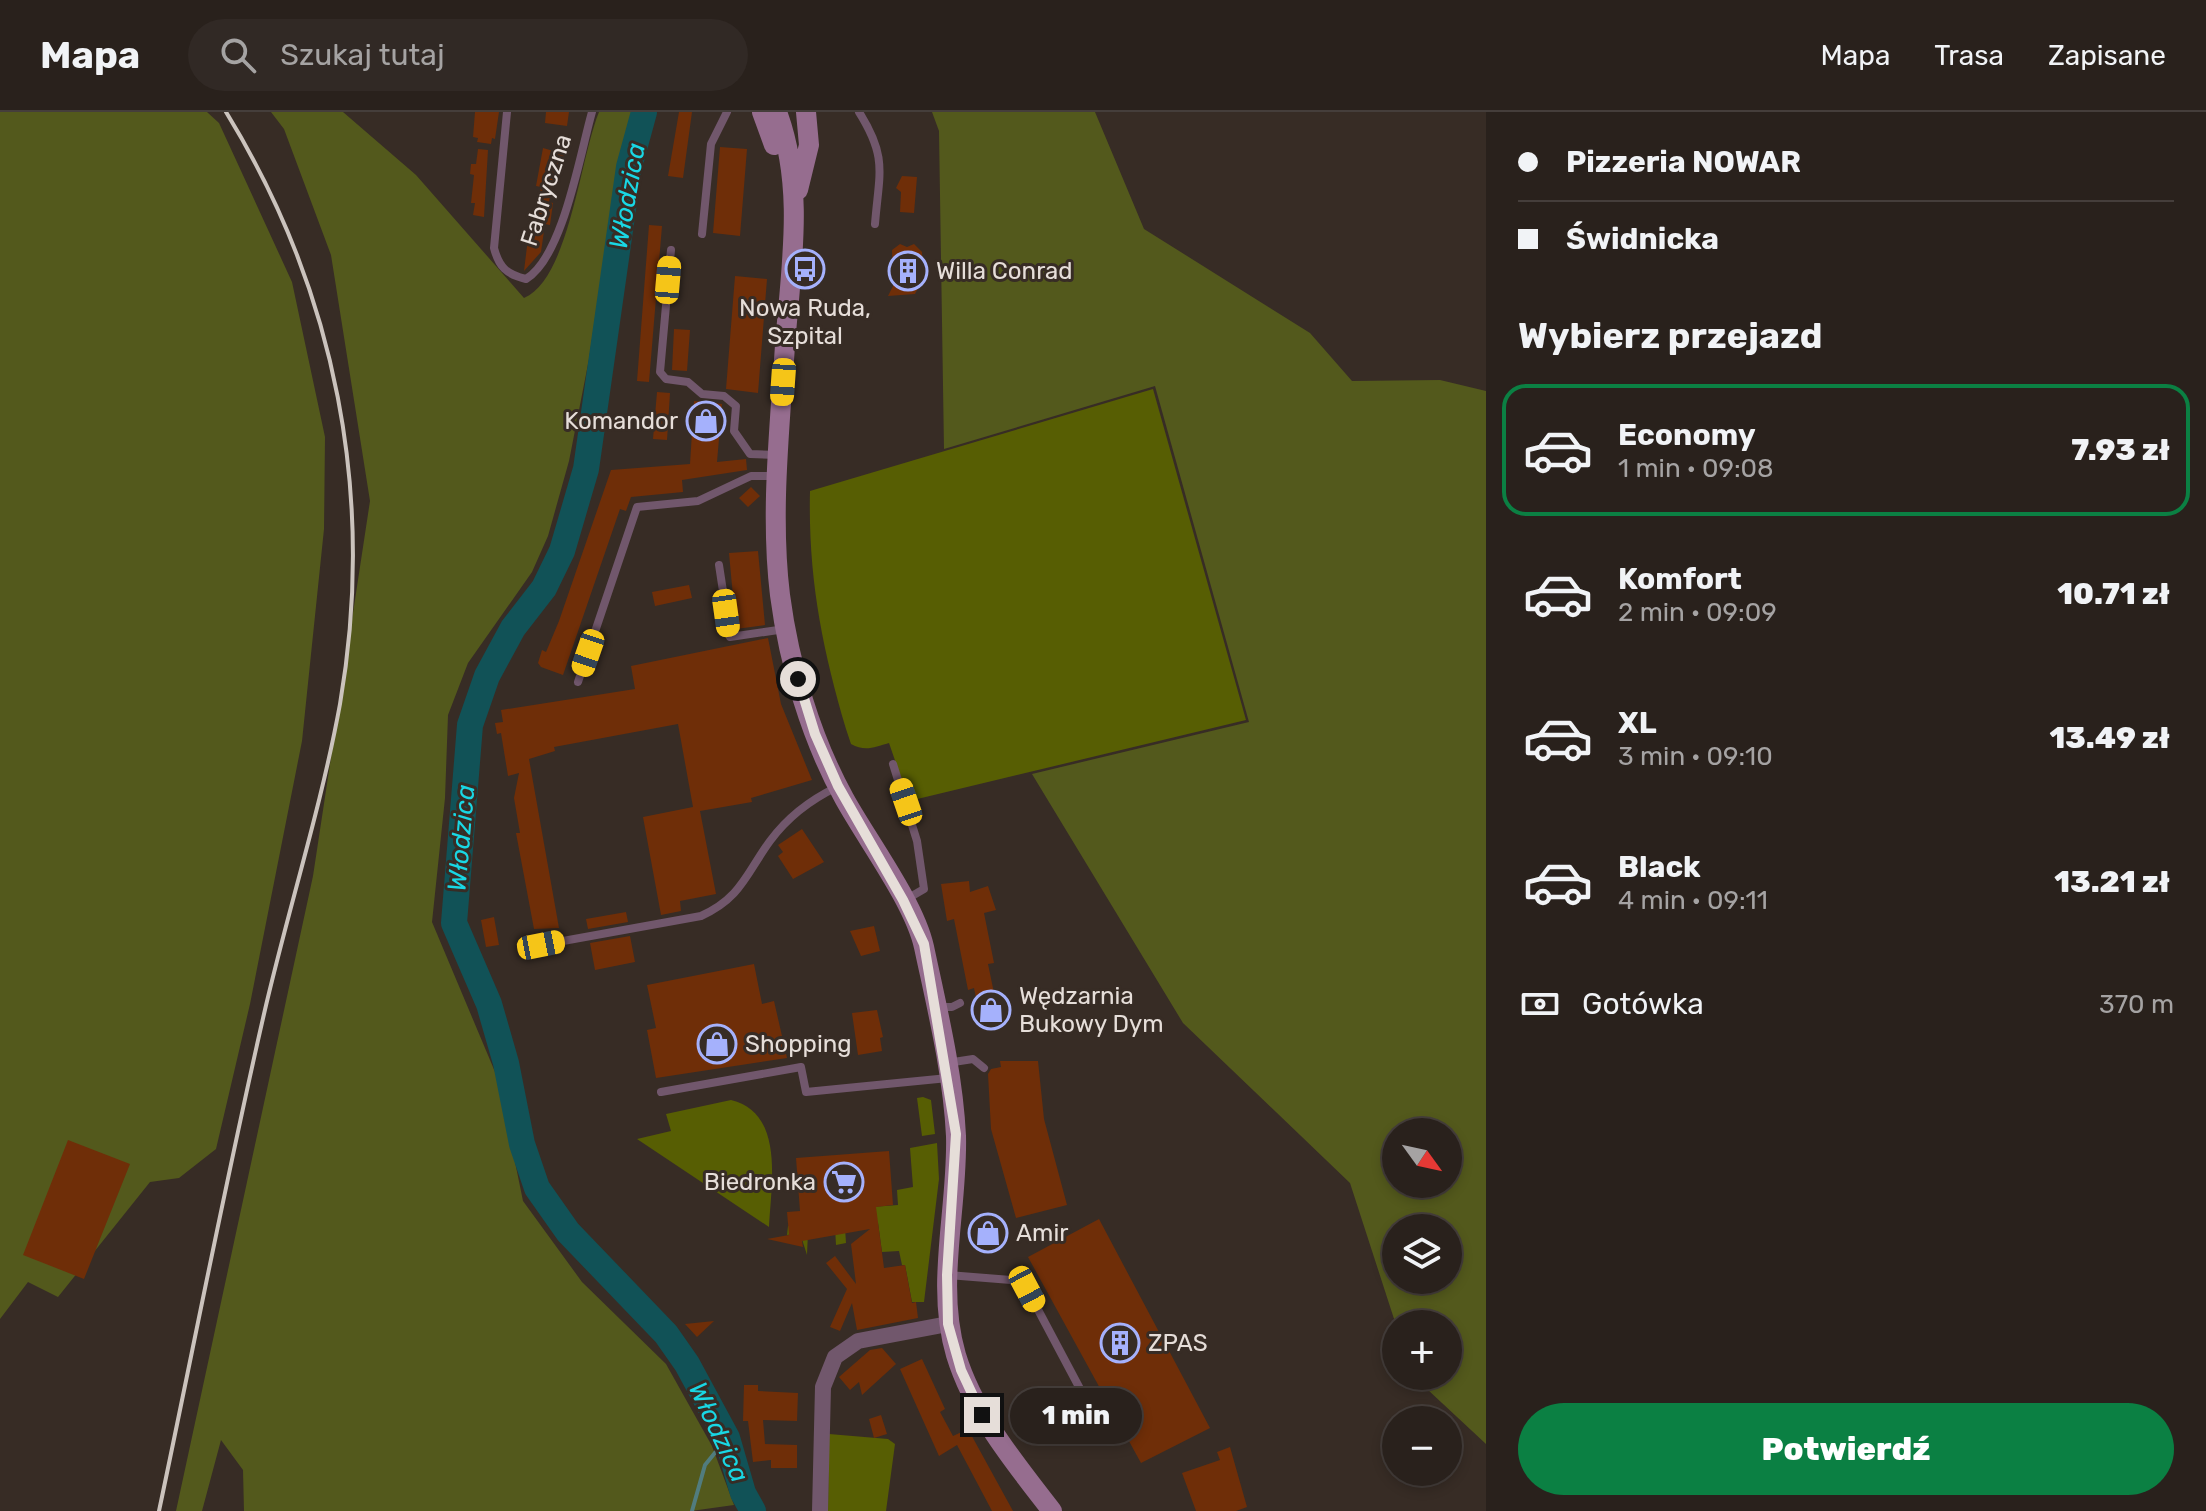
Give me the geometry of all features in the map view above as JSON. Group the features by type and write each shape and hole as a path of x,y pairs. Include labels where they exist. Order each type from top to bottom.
{"street":[{"path":"762,112 780,163 792,239"},
{"path":"777,112 787,141 795,202"},
{"path":"806,112 809,145 795,202 778,476 780,593 786,629 815,734 838,786 903,900 924,944 948,1070 956,1146 947,1275 948,1324 961,1370 982,1415 1051,1511"},
{"path":"820,1511 823,1387 835,1357 858,1341 948,1324"}],"lane":[{"name":"Fabryczna","path":"507,112 494,248 499,265 511,275 526,279 538,273 555,242 592,112"},
{"path":"702,234 711,144 727,112"},
{"path":"859,112 876,139 880,154 875,224"},
{"path":"671,250 660,372 666,379 688,382 702,394 724,396 736,406 734,431 750,454 779,455"},
{"path":"578,682 637,507 698,501 751,476 778,476"},
{"path":"719,565 730,637 786,629"},
{"path":"893,764 917,841 924,889 903,900"},
{"path":"541,945 701,916 718,908 732,898 781,827 817,797 838,786"},
{"path":"936,1007 952,1007 960,1003"},
{"path":"661,1092 801,1067 806,1092 948,1070 973,1059 984,1068"},
{"path":"947,1275 1011,1280 1027,1289 1095,1417"}],"green space":[{"path":"0,112 207,112 219,123 292,282 325,437 324,529 302,741 250,1004 216,1149 179,1178 150,1182 58,1297 28,1282 0,1319"},
{"path":"271,112 343,112 416,175 524,298 539,286 552,267 562,243 599,112 633,112 618,164 589,359 569,461 548,536 532,572 468,663 448,715 445,798 432,922 498,1079 523,1201 582,1282 666,1364 712,1446 734,1505 691,1511 244,1511 243,1470 221,1440 202,1511 176,1511 313,876 370,501 331,255 284,129"},
{"path":"932,112 1095,112 1144,229 1310,333 1352,381 1440,380 1486,391 1486,1444 1462,1422 1462,1406 1445,1406 1428,1390 1462,1390 1462,1310 1391,1310 1386,1294 1462,1294 1462,1214 1382,1214 1382,1282 1350,1183 1183,1023 1032,774 1249,722 1155,386 944,449 939,131"},
{"path":"1153,389 1246,720 909,801 889,743 861,748 851,744 846,729 818,612 811,553 810,491"},
{"path":"917,1098 931,1100 935,1134 922,1136"},
{"path":"731,1100 748,1107 760,1119 767,1135 772,1171 769,1227 637,1139 671,1131 666,1114"},
{"path":"937,1143 939,1179 924,1302 912,1302 899,1251 882,1252 878,1223 845,1228 846,1243 836,1245 835,1228 808,1232 807,1255 800,1233 787,1235 788,1226 844,1209 898,1205 897,1190 913,1187 910,1148"},
{"path":"829,1434 888,1439 895,1444 886,1511 828,1511"}],"building":[{"path":"475,112 499,112 495,139 492,138 491,144 477,142 478,138 473,137"},
{"path":"546,112 569,112 567,126 545,123"},
{"path":"679,112 692,112 683,178 668,176"},
{"path":"720,147 747,149 740,236 713,233"},
{"path":"543,148 564,154 562,165 556,164 549,202 553,203 550,225 545,224 541,252 524,271 528,238 532,239 541,187 536,186"},
{"path":"478,149 488,150 484,217 473,215 475,203 471,203 474,175 470,174 471,164 476,164"},
{"path":"902,176 917,177 914,213 900,212 901,192 896,188"},
{"path":"649,225 662,226 649,382 637,381"},
{"name":"Willa Conrad","path":"900,244 907,247 914,244 922,252 923,278 915,294 888,296 893,286 892,250"},
{"path":"735,276 767,279 758,393 726,389"},
{"path":"674,329 690,330 687,371 672,370"},
{"path":"657,392 670,393 667,440 653,439"},
{"path":"694,401 722,404 717,462 746,459 747,470 682,480 683,492 631,497 626,511 620,509 563,675 541,667 538,663 542,650 546,652 559,621 611,470 690,464"},
{"path":"751,487 760,496 748,507 739,498"},
{"path":"758,551 765,625 736,629 729,553"},
{"path":"689,585 692,598 655,606 652,592"},
{"path":"768,638 781,704 812,780 751,798 752,802 700,811 716,894 680,901 681,911 661,915 643,817 693,807 678,724 554,747 555,751 529,759 559,928 534,929 516,833 520,833 514,798 519,773 508,776 501,733 497,734 495,723 503,722 501,710 635,689 631,666"},
{"path":"802,829 824,862 793,879 778,856 783,852 778,845"},
{"path":"969,881 970,892 988,886 996,910 984,913 994,963 988,964 994,993 1000,992 1006,1018 981,1023 974,988 968,990 954,919 947,921 941,884"},
{"path":"626,912 628,922 588,929 586,919"},
{"path":"494,917 499,945 486,947 481,920"},
{"path":"874,926 880,951 861,956 850,931"},
{"path":"630,936 635,962 595,970 590,943"},
{"name":"Shopping","path":"754,964 762,1004 774,1001 787,1058 656,1078 647,1030 656,1028 647,985"},
{"path":"877,1010 883,1037 880,1038 882,1051 858,1055 852,1013"},
{"path":"1000,1061 1038,1061 1044,1119 1067,1205 1016,1218 991,1129 988,1074 991,1069 1001,1067"},
{"path":"68,1140 130,1164 84,1279 23,1255"},
{"path":"889,1151 893,1205 876,1207 884,1268 905,1265 918,1318 857,1330 852,1303 840,1331 830,1327 847,1289 826,1263 835,1256 856,1284 851,1244 870,1229 802,1241 803,1247 767,1239 789,1235 787,1212 800,1211 796,1158"},
{"name":"ZPAS","path":"1099,1219 1210,1428 1141,1463 1028,1257"},
{"path":"996,1225 998,1242 983,1243 982,1226"},
{"path":"714,1321 697,1337 685,1324"},
{"path":"882,1348 896,1364 862,1395 859,1382 850,1390 839,1377 870,1350"},
{"path":"922,1359 945,1409 940,1412 953,1436 968,1429 1013,1511 992,1511 957,1445 939,1456 900,1369"},
{"path":"744,1385 758,1385 758,1391 798,1393 797,1421 763,1420 765,1444 797,1445 797,1468 771,1468 771,1460 753,1462 748,1421 743,1421"},
{"path":"881,1415 887,1434 874,1438 869,1419"},
{"path":"1230,1447 1247,1507 1236,1511 1196,1511 1182,1473 1220,1460 1217,1452"}],"waterway":[{"name":"Włodzica","path":"644,112 629,167 586,469 562,551 544,588 513,628 487,676 470,725 454,923 489,1004 506,1063 522,1144 537,1188 568,1232 666,1334 687,1364 727,1438 743,1493 753,1511"},
{"path":"692,1511 705,1465 727,1438"}],"railway":[{"path":"159,1511 250,1076 332,743 350,626 353,549 349,472 338,397 320,323 295,251 264,180 226,112"}],"place":[{"name":"Nowa Ruda, Szpital","path":"805,269"},
{"name":"Willa Conrad","path":"908,271"},
{"name":"Komandor","path":"706,421"},
{"name":"Wędzarnia Bukowy Dym","path":"991,1010"},
{"name":"Shopping","path":"717,1044"},
{"name":"Biedronka","path":"844,1182"},
{"name":"Amir","path":"988,1233"},
{"name":"ZPAS","path":"1120,1343"}],"route":[{"path":"798,679 815,734 843,798 903,900 924,944 956,1134 947,1275 948,1324 956,1357 982,1415"}]}
